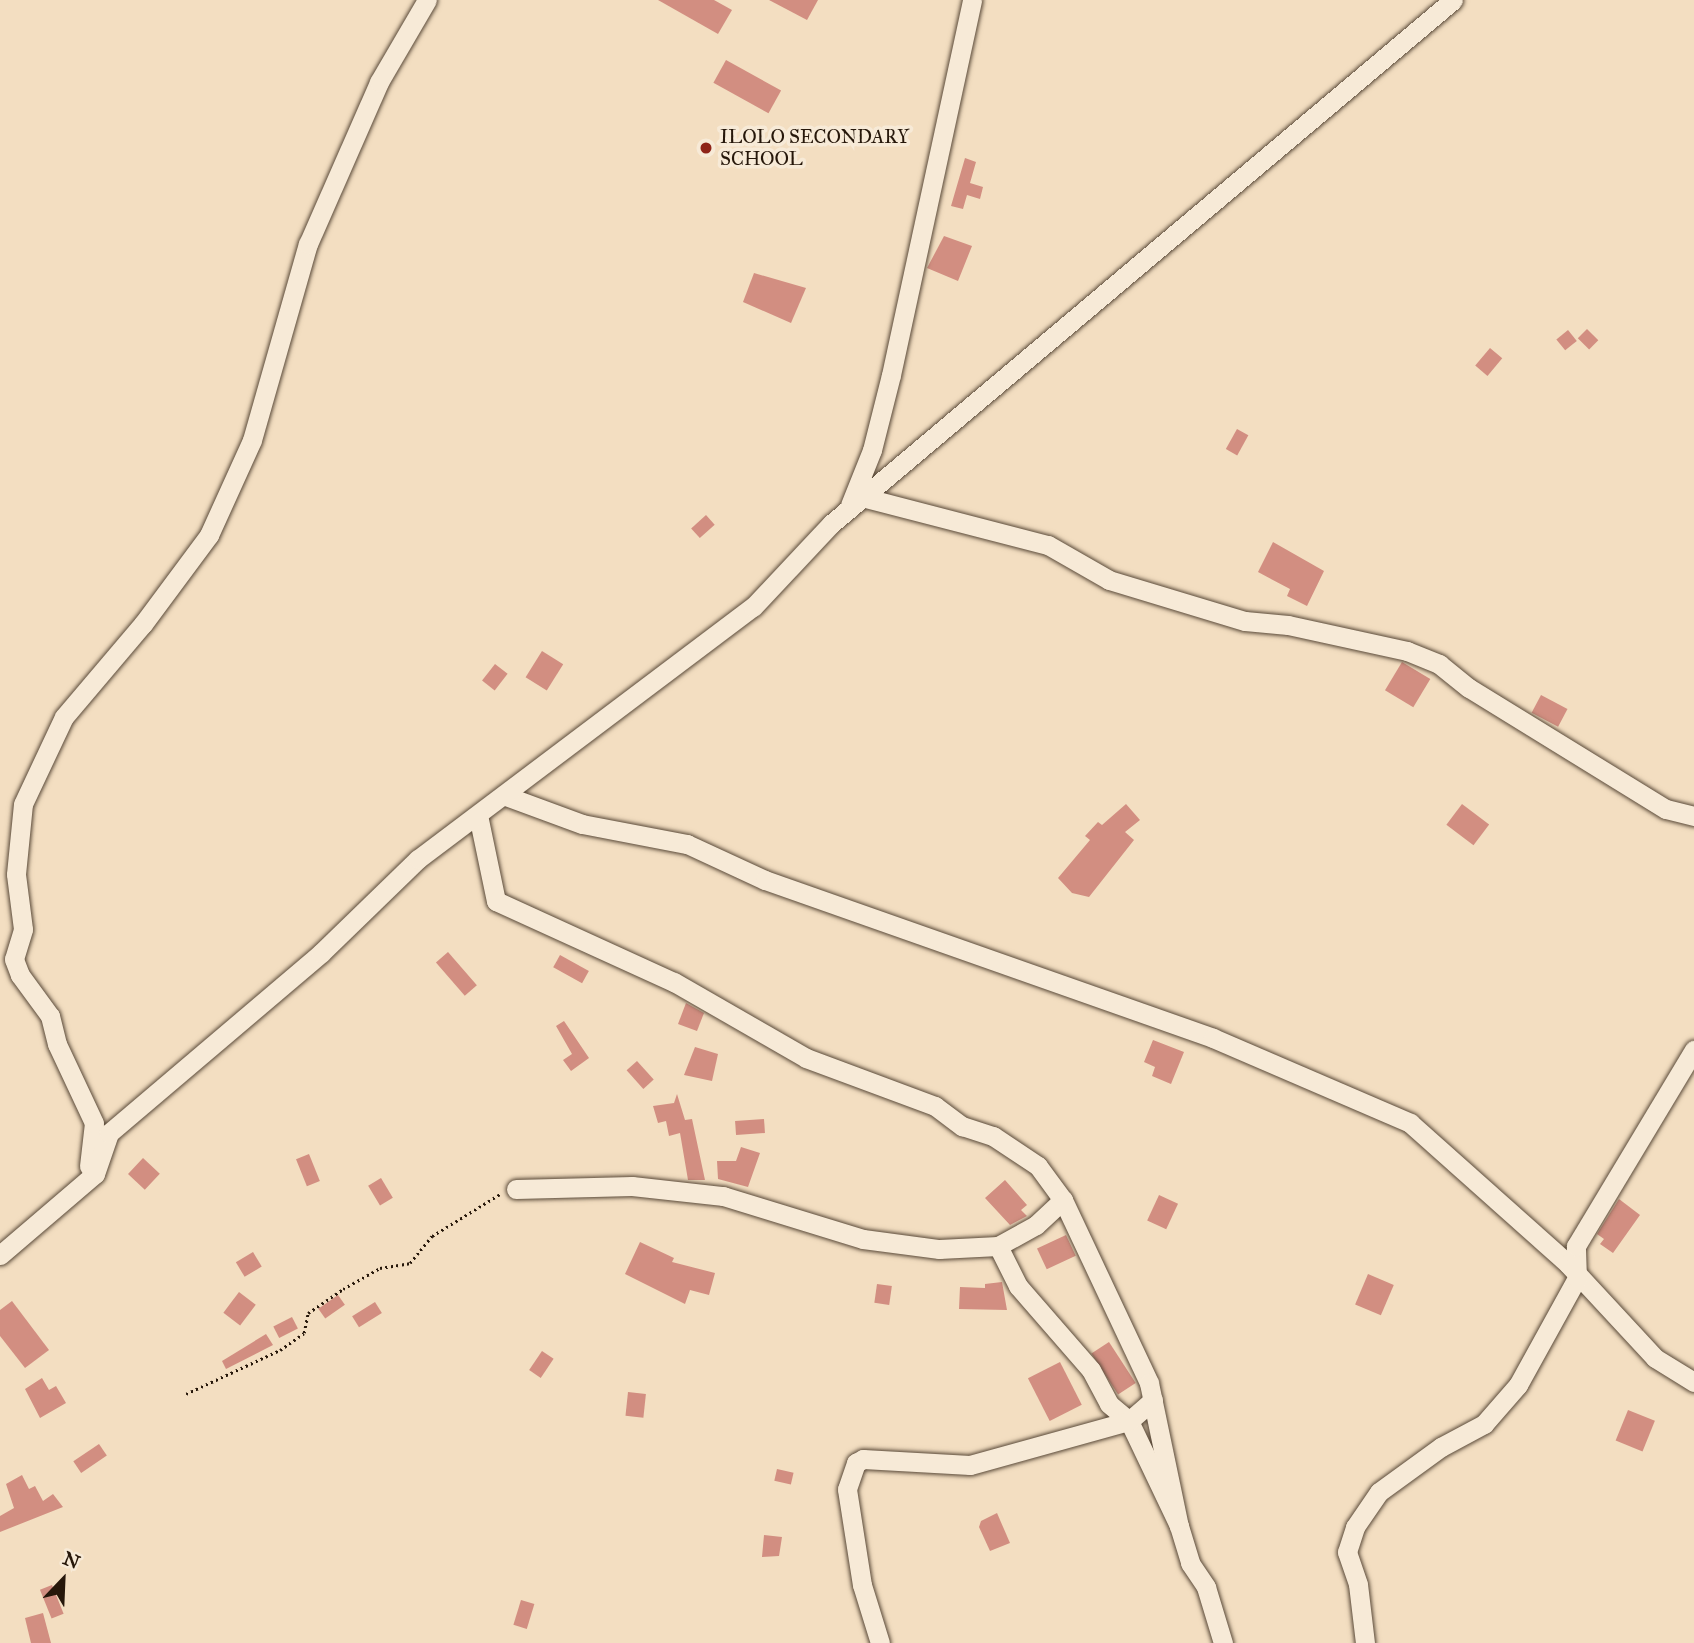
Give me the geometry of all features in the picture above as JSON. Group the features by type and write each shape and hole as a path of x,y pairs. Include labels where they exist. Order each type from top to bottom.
{"street":[{"path":"87,1181 94,1124 57,1044 50,1016 14,959 23,929 16,874 23,804 64,717 143,624 209,535 252,440 318,220 379,82 427,0"},
{"path":"855,503 891,375 972,0"},
{"path":"0,1255 95,1174 108,1133 321,953 418,859 506,796 753,607 855,503 1453,0"},
{"path":"855,503 1048,545 1109,580 1245,621 1288,625 1407,651 1439,664 1469,688 1666,809 1694,816"},
{"path":"506,796 582,824 687,844 765,880 1107,998 1364,1101 1410,1123 1569,1264 1577,1278 1627,1323 1655,1358 1694,1382"},
{"path":"478,815 496,901 674,982 806,1058 935,1106 962,1126 993,1136 1038,1166 1063,1200 1149,1383 1190,1563 1213,1605 1223,1643"},
{"path":"1364,1643 1358,1584 1347,1552 1355,1527 1379,1492 1441,1447 1484,1424 1518,1385 1577,1278 1576,1246 1694,1050"},
{"path":"516,1189 632,1186 710,1195 863,1239 939,1249 998,1246 1036,1225 1063,1200"},
{"path":"998,1246 1018,1286 1091,1370 1109,1404 1129,1421 1180,1526"},
{"path":"880,1643 862,1585 847,1489 856,1463 863,1459 970,1465 1129,1421 1153,1400"}],"path":[{"path":"186,1394 280,1350 304,1333 308,1313 343,1289 380,1268 410,1263 432,1236 494,1196 516,1189"}],"building":[{"path":"658,0 714,0 732,10 718,34"},
{"path":"769,0 818,0 807,20"},
{"path":"726,60 781,91 768,113 713,83"},
{"path":"965,158 976,162 970,183 983,187 980,199 967,195 963,209 951,206"},
{"path":"944,236 972,246 958,281 927,268"},
{"path":"754,273 806,288 791,323 743,302"},
{"path":"1587,329 1598,340 1589,350 1578,338"},
{"path":"1568,330 1577,341 1565,350 1556,339"},
{"path":"1490,348 1502,358 1487,376 1475,366"},
{"path":"1237,429 1248,435 1237,455 1226,449"},
{"path":"706,515 715,525 700,538 691,528"},
{"path":"1273,542 1324,571 1307,606 1287,596 1290,589 1258,572"},
{"path":"542,651 563,664 547,691 526,677"},
{"path":"1402,662 1430,679 1413,707 1385,690"},
{"path":"495,664 508,674 495,690 482,681"},
{"path":"1541,695 1567,709 1558,727 1532,713"},
{"path":"1126,804 1140,820 1125,832 1134,840 1089,897 1072,893 1058,878 1090,840 1085,836 1098,822 1102,825"},
{"path":"1462,804 1489,824 1474,845 1446,825"},
{"path":"448,952 477,985 465,996 436,962"},
{"path":"560,955 589,971 582,983 553,967"},
{"path":"686,1003 704,1013 697,1031 678,1024"},
{"path":"564,1021 589,1058 571,1071 563,1060 572,1054 556,1026"},
{"path":"1153,1040 1184,1052 1171,1084 1152,1076 1155,1067 1144,1062"},
{"path":"695,1047 718,1054 712,1081 684,1075"},
{"path":"637,1061 654,1080 643,1089 627,1070"},
{"path":"677,1094 685,1120 692,1119 705,1180 688,1180 680,1133 669,1136 666,1121 658,1123 653,1106 674,1103"},
{"path":"764,1119 765,1133 736,1135 735,1121"},
{"path":"741,1147 760,1153 748,1187 718,1179 717,1161 736,1161"},
{"path":"309,1154 320,1181 307,1186 296,1159"},
{"path":"143,1158 160,1174 145,1190 128,1174"},
{"path":"381,1178 393,1198 380,1205 368,1186"},
{"path":"1005,1180 1027,1205 1021,1210 1027,1216 1010,1225 985,1198"},
{"path":"1159,1195 1178,1204 1166,1229 1147,1220"},
{"path":"1619,1199 1640,1215 1613,1253 1600,1244 1604,1239 1597,1234"},
{"path":"1066,1235 1076,1256 1047,1269 1037,1249"},
{"path":"640,1242 674,1258 672,1262 715,1273 709,1295 690,1290 685,1304 625,1274"},
{"path":"253,1252 262,1267 245,1277 236,1262"},
{"path":"1368,1274 1394,1285 1381,1315 1355,1304"},
{"path":"1002,1282 1007,1310 959,1309 960,1287 985,1288 985,1284"},
{"path":"877,1284 892,1286 889,1305 874,1303"},
{"path":"239,1292 256,1305 240,1325 223,1313"},
{"path":"338,1295 345,1305 325,1319 318,1309"},
{"path":"12,1301 49,1350 25,1368 0,1336 0,1310"},
{"path":"375,1302 382,1313 359,1327 352,1316"},
{"path":"292,1317 298,1329 279,1338 273,1327"},
{"path":"266,1334 273,1345 226,1369 222,1361"},
{"path":"1109,1342 1136,1383 1118,1395 1091,1353"},
{"path":"542,1351 554,1359 541,1378 529,1370"},
{"path":"1060,1362 1082,1405 1050,1421 1028,1378"},
{"path":"42,1378 49,1390 56,1386 66,1403 40,1418 25,1389"},
{"path":"628,1392 646,1394 643,1418 625,1416"},
{"path":"1628,1410 1655,1421 1643,1451 1616,1441"},
{"path":"99,1444 107,1456 81,1473 73,1461"},
{"path":"777,1469 794,1473 791,1485 774,1481"},
{"path":"22,1475 29,1489 35,1486 43,1501 53,1494 63,1507 0,1532 0,1516 14,1508 6,1484"},
{"path":"997,1513 1010,1543 990,1551 979,1527 981,1521"},
{"path":"764,1535 782,1537 779,1556 762,1557"},
{"path":"52,1585 64,1614 52,1619 40,1590"},
{"path":"521,1600 534,1604 527,1629 513,1625"},
{"path":"43,1613 51,1643 31,1643 25,1618"}],"place":[{"name":"ILOLO SECONDARY SCHOOL","path":"706,148"}]}
